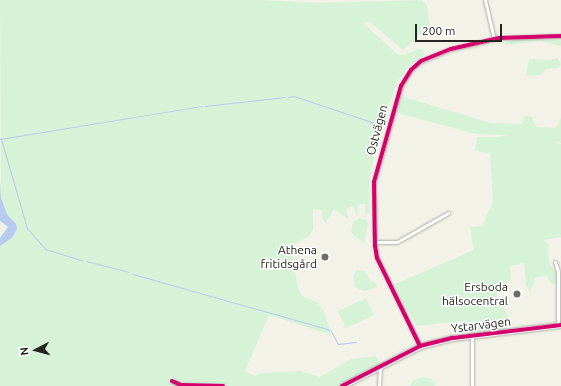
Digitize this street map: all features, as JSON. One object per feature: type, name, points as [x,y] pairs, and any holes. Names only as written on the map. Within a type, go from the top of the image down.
[{"type":"street","points":[[485,0],[494,39]]},
{"type":"street","name":"Ostvägen","points":[[420,346],[377,258],[375,242],[376,175],[393,110],[405,78],[421,61],[435,54],[494,39],[561,36]]},
{"type":"street","points":[[375,242],[397,242],[448,213]]},
{"type":"street","points":[[555,262],[558,272],[560,325]]},
{"type":"street","name":"Ystarvägen","points":[[342,386],[380,368],[420,346],[472,336],[560,325]]},
{"type":"street","points":[[472,336],[472,386]]},
{"type":"street","points":[[380,368],[380,386]]},
{"type":"street","points":[[172,381],[181,385],[223,386]]},
{"type":"green space","points":[[0,0],[261,0],[317,3],[422,0],[427,5],[430,29],[429,32],[424,31],[403,50],[369,21],[364,24],[397,54],[404,55],[421,48],[425,54],[407,68],[398,81],[381,125],[370,176],[369,213],[365,214],[365,204],[358,204],[357,216],[353,206],[346,209],[349,219],[334,209],[326,223],[323,221],[322,210],[313,209],[313,230],[308,237],[296,243],[291,250],[298,288],[302,296],[317,302],[324,311],[331,335],[269,315],[245,371],[255,376],[261,373],[300,371],[320,377],[351,359],[375,356],[378,359],[380,368],[342,386],[0,386],[0,246],[12,238],[17,229],[14,221],[7,214],[1,198]]},
{"type":"green space","points":[[520,39],[557,40],[561,41],[561,46],[540,41],[505,45],[505,42]]},
{"type":"green space","points":[[557,58],[561,64],[559,68],[546,69],[540,75],[526,76],[529,59],[550,60]]},
{"type":"green space","points":[[398,95],[491,123],[522,124],[525,116],[532,117],[536,127],[553,128],[557,127],[561,117],[561,143],[551,141],[561,144],[561,237],[544,240],[548,245],[549,263],[558,275],[558,285],[551,284],[547,276],[536,277],[530,292],[526,285],[524,263],[510,266],[511,279],[497,292],[497,296],[510,321],[506,329],[467,334],[466,323],[443,323],[417,326],[407,309],[405,310],[393,285],[474,250],[470,227],[482,226],[493,202],[490,153],[475,151],[477,137],[509,135],[476,134],[404,115],[393,110]]},
{"type":"green space","points":[[360,218],[367,220],[368,224],[365,243],[354,236],[351,230],[353,222]]},
{"type":"green space","points":[[357,270],[365,271],[370,281],[376,283],[377,287],[364,291],[355,287],[353,276]]},
{"type":"green space","points":[[366,298],[374,315],[346,328],[338,311]]},
{"type":"green space","points":[[422,377],[432,379],[435,386],[410,386],[413,381]]},
{"type":"water","points":[[0,181],[1,198],[7,214],[16,224],[17,229],[12,238],[0,246],[0,238],[8,227],[0,221]]},
{"type":"waterway","points":[[288,97],[294,96],[374,123]]},
{"type":"waterway","points":[[205,106],[284,97]]},
{"type":"waterway","points":[[0,139],[202,106]]},
{"type":"waterway","points":[[1,139],[27,228],[45,249],[82,260]]},
{"type":"waterway","points":[[86,261],[129,272]]},
{"type":"waterway","points":[[133,274],[327,329],[331,331],[338,344],[356,342]]},
{"type":"cycle path","points":[[420,346],[377,258],[375,246],[374,182],[401,86],[411,70],[421,61],[451,49],[499,38],[561,36]]},
{"type":"cycle path","points":[[342,386],[420,346],[453,338],[561,325]]},
{"type":"cycle path","points":[[172,381],[181,385],[223,386]]},
{"type":"place","name":"Athena fritidsgård","points":[[325,257]]},
{"type":"place","name":"Ersboda hälsocentral","points":[[517,294]]}]
